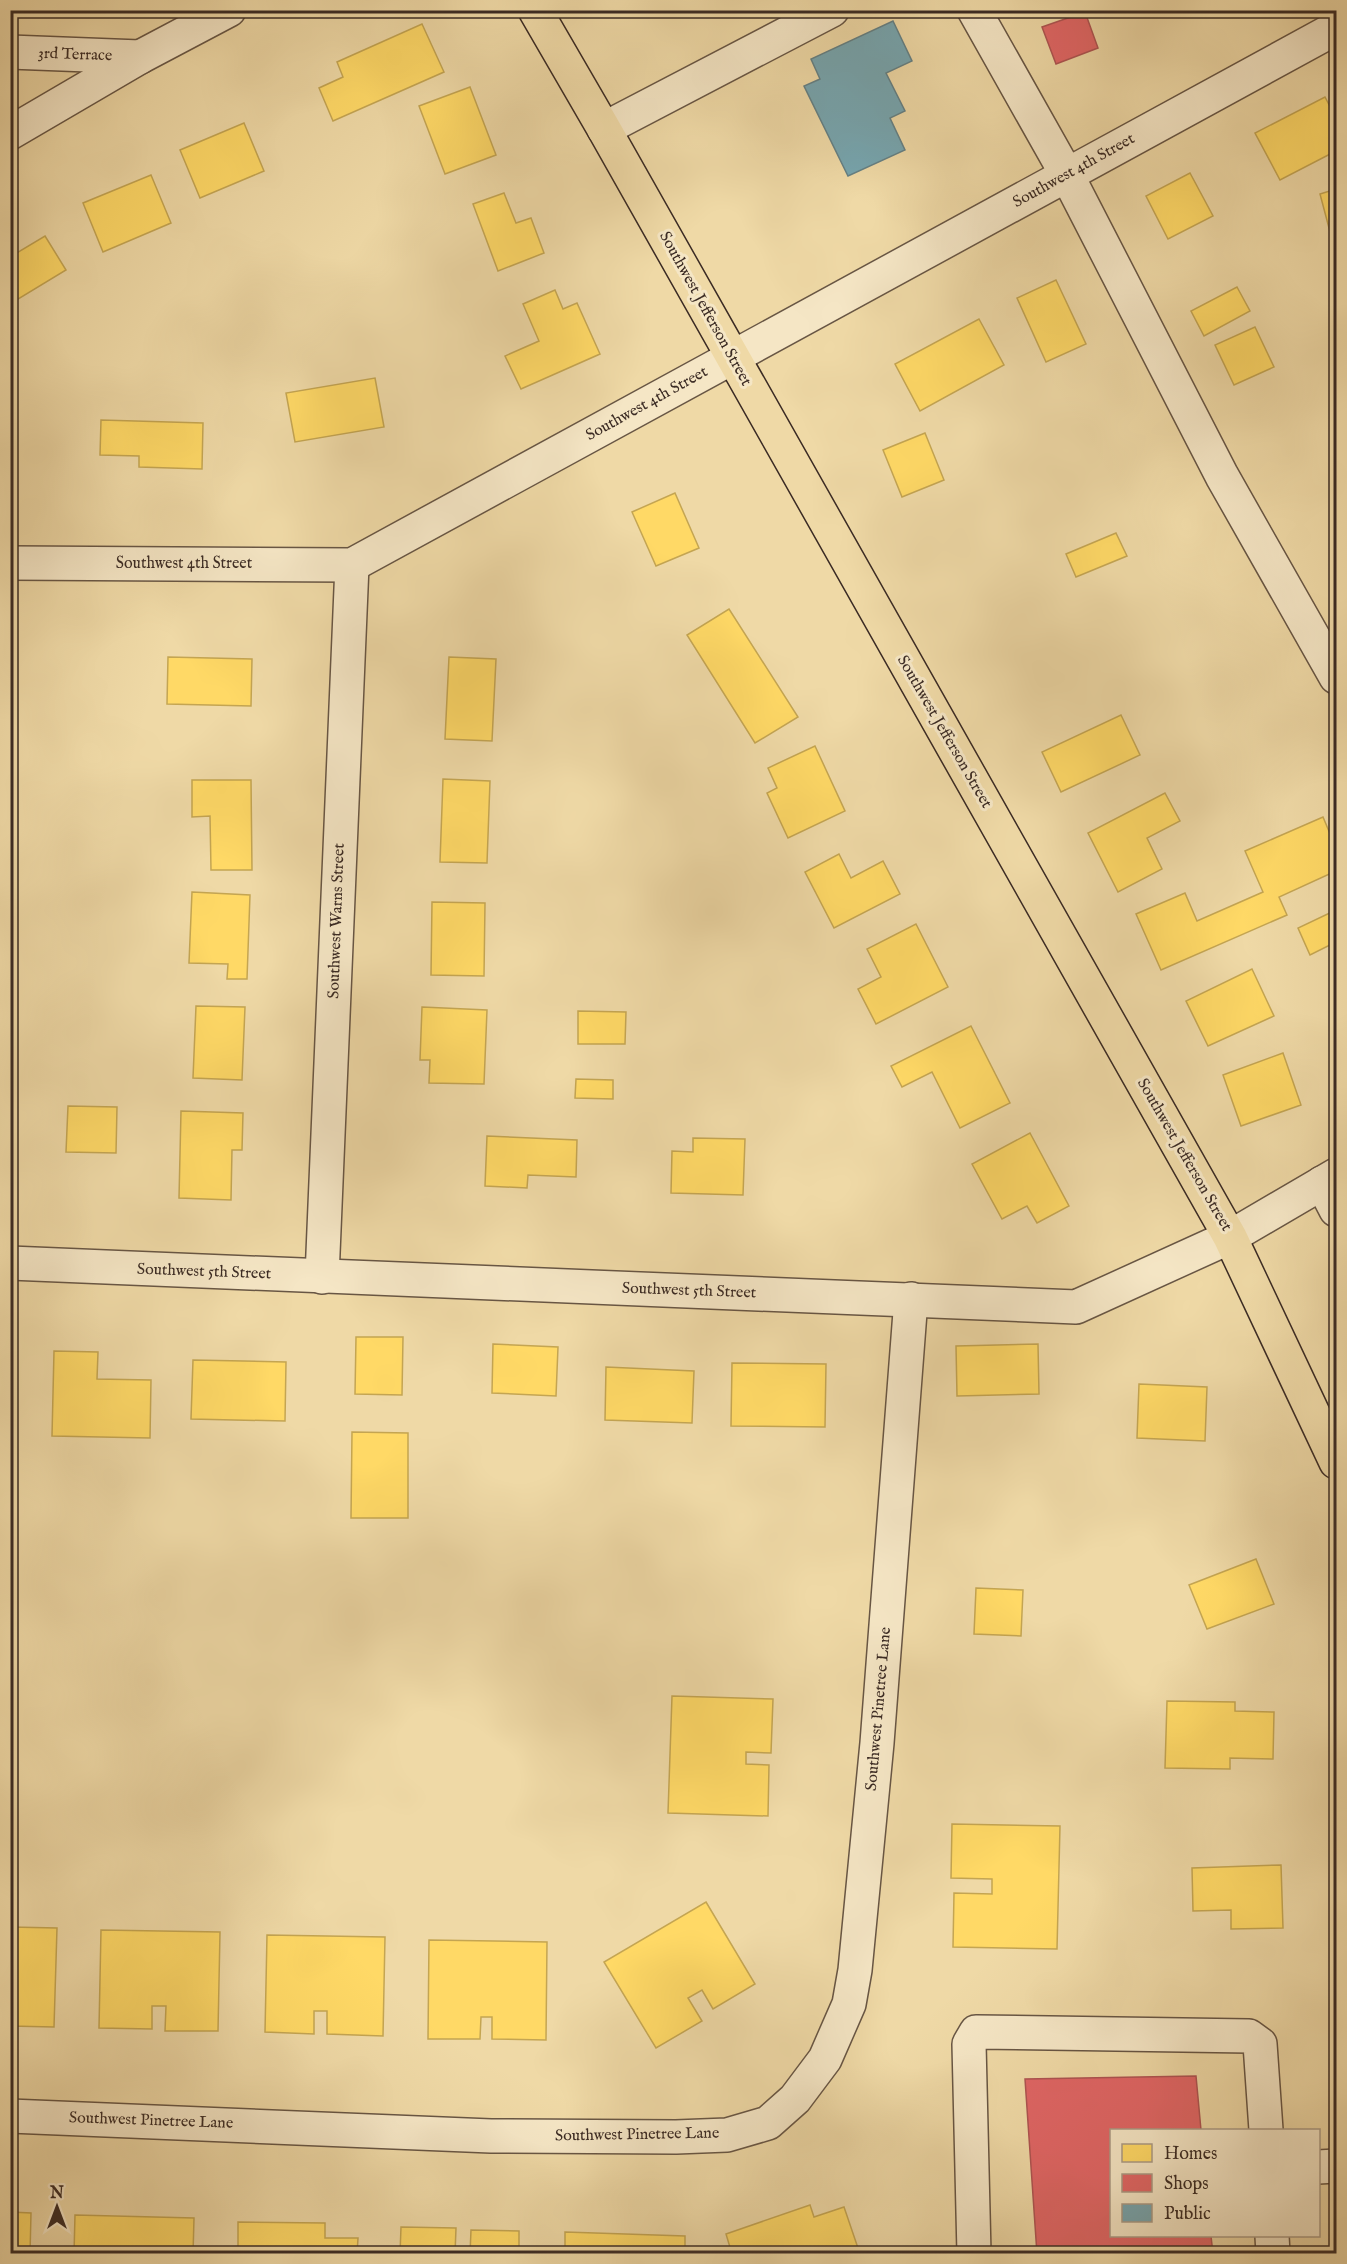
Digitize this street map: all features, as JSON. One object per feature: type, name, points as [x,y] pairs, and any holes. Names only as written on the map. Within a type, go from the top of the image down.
[{"type":"main road","name":"Southwest Jefferson Street","points":[[535,10],[1230,1237],[1336,1462]]},
{"type":"street","points":[[10,133],[140,57],[229,10]]},
{"type":"street","points":[[604,129],[831,10]]},
{"type":"street","points":[[974,10],[1067,175],[1222,476],[1336,677]]},
{"type":"street","name":"Southwest 4th Street","points":[[10,563],[352,565],[1336,28]]},
{"type":"street","name":"3rd Terrace","points":[[10,52],[140,57]]},
{"type":"street","name":"Southwest Warns Street","points":[[322,1277],[352,565]]},
{"type":"street","name":"Southwest 5th Street","points":[[10,1263],[1076,1307],[1332,1190]]},
{"type":"street","name":"Southwest Pinetree Lane","points":[[10,2116],[491,2136],[676,2137],[727,2134],[768,2123],[795,2099],[825,2059],[849,2004],[855,1970],[877,1743],[911,1299]]},
{"type":"street","points":[[974,2253],[969,2044],[976,2032],[1249,2036],[1260,2044],[1266,2129]]},
{"type":"street","points":[[1320,2167],[1336,2166]]},
{"type":"street","points":[[1272,2237],[1273,2253]]},
{"type":"building: Homes","points":[[422,24],[444,72],[333,121],[319,88],[343,77],[337,62]]},
{"type":"building: Homes","points":[[470,87],[496,155],[445,174],[419,106]]},
{"type":"building: Homes","points":[[1325,97],[1336,118],[1336,151],[1280,180],[1255,133]]},
{"type":"building: Homes","points":[[244,123],[264,171],[200,198],[180,150]]},
{"type":"building: Homes","points":[[1190,173],[1213,216],[1168,239],[1146,196]]},
{"type":"building: Homes","points":[[151,175],[171,223],[103,252],[83,203]]},
{"type":"building: Homes","points":[[1336,189],[1336,246],[1334,247],[1320,194]]},
{"type":"building: Homes","points":[[504,193],[516,223],[531,218],[544,253],[498,271],[473,204]]},
{"type":"building: Homes","points":[[45,236],[66,270],[10,304],[10,257]]},
{"type":"building: Homes","points":[[1056,280],[1086,344],[1046,362],[1017,298]]},
{"type":"building: Homes","points":[[1237,287],[1250,311],[1204,336],[1191,311]]},
{"type":"building: Homes","points":[[555,290],[563,309],[577,303],[600,354],[521,389],[505,356],[539,341],[523,304]]},
{"type":"building: Homes","points":[[979,319],[1004,365],[920,411],[895,364]]},
{"type":"building: Homes","points":[[1255,327],[1274,367],[1234,385],[1215,345]]},
{"type":"building: Homes","points":[[375,378],[384,427],[295,442],[286,393]]},
{"type":"building: Homes","points":[[101,420],[203,423],[202,469],[139,467],[139,456],[100,455]]},
{"type":"building: Homes","points":[[925,433],[944,480],[902,497],[883,450]]},
{"type":"building: Homes","points":[[675,493],[699,548],[656,566],[632,512]]},
{"type":"building: Homes","points":[[1116,533],[1127,556],[1076,577],[1066,554]]},
{"type":"building: Homes","points":[[729,609],[798,717],[755,743],[687,635]]},
{"type":"building: Homes","points":[[168,657],[252,659],[251,706],[167,704]]},
{"type":"building: Homes","points":[[449,657],[496,659],[492,741],[445,739]]},
{"type":"building: Homes","points":[[1121,715],[1140,755],[1061,792],[1042,752]]},
{"type":"building: Homes","points":[[815,746],[845,811],[788,838],[767,793],[777,788],[768,768]]},
{"type":"building: Homes","points":[[443,779],[490,781],[487,863],[440,862]]},
{"type":"building: Homes","points":[[192,780],[251,780],[252,870],[211,870],[210,816],[192,817]]},
{"type":"building: Homes","points":[[1165,793],[1180,821],[1147,838],[1162,869],[1118,892],[1088,833]]},
{"type":"building: Homes","points":[[1323,817],[1336,848],[1336,871],[1279,897],[1287,915],[1161,970],[1136,914],[1185,893],[1197,921],[1263,892],[1245,851]]},
{"type":"building: Homes","points":[[839,854],[851,878],[883,861],[900,894],[834,928],[805,872]]},
{"type":"building: Homes","points":[[192,892],[250,895],[247,979],[227,979],[228,964],[189,963]]},
{"type":"building: Homes","points":[[432,902],[485,903],[484,976],[431,975]]},
{"type":"building: Homes","points":[[1336,910],[1336,942],[1310,955],[1298,928]]},
{"type":"building: Homes","points":[[916,924],[948,987],[876,1024],[858,989],[881,977],[867,949]]},
{"type":"building: Homes","points":[[1252,969],[1274,1016],[1208,1046],[1186,1001]]},
{"type":"building: Homes","points":[[196,1006],[245,1007],[242,1080],[193,1078]]},
{"type":"building: Homes","points":[[422,1007],[487,1010],[484,1084],[429,1083],[430,1060],[420,1060]]},
{"type":"building: Homes","points":[[578,1011],[626,1012],[625,1044],[578,1044]]},
{"type":"building: Homes","points":[[971,1026],[1010,1103],[960,1128],[932,1072],[902,1087],[891,1066]]},
{"type":"building: Homes","points":[[1283,1053],[1301,1105],[1241,1126],[1223,1075]]},
{"type":"building: Homes","points":[[576,1079],[613,1080],[613,1099],[575,1098]]},
{"type":"building: Homes","points":[[68,1106],[117,1107],[116,1153],[66,1152]]},
{"type":"building: Homes","points":[[181,1111],[243,1113],[242,1150],[232,1150],[231,1200],[179,1198]]},
{"type":"building: Homes","points":[[1030,1133],[1069,1206],[1037,1223],[1027,1206],[1002,1219],[972,1164]]},
{"type":"building: Homes","points":[[487,1136],[577,1140],[576,1177],[528,1175],[527,1188],[485,1186]]},
{"type":"building: Homes","points":[[693,1138],[745,1139],[743,1195],[671,1193],[672,1151],[693,1152]]},
{"type":"building: Homes","points":[[356,1337],[403,1337],[402,1395],[355,1394]]},
{"type":"building: Homes","points":[[493,1344],[558,1347],[556,1396],[492,1393]]},
{"type":"building: Homes","points":[[1038,1344],[1039,1394],[957,1396],[956,1346]]},
{"type":"building: Homes","points":[[54,1351],[98,1352],[97,1379],[151,1380],[150,1438],[52,1436]]},
{"type":"building: Homes","points":[[10,1352],[17,1352],[13,1453],[10,1453]]},
{"type":"building: Homes","points":[[193,1360],[286,1362],[285,1421],[191,1419]]},
{"type":"building: Homes","points":[[732,1363],[826,1364],[825,1427],[731,1426]]},
{"type":"building: Homes","points":[[606,1367],[694,1371],[692,1423],[605,1420]]},
{"type":"building: Homes","points":[[1139,1384],[1207,1387],[1205,1441],[1137,1438]]},
{"type":"building: Homes","points":[[352,1432],[408,1433],[408,1518],[351,1518]]},
{"type":"building: Homes","points":[[1256,1559],[1274,1604],[1207,1629],[1189,1585]]},
{"type":"building: Homes","points":[[976,1588],[1023,1590],[1021,1636],[974,1634]]},
{"type":"building: Homes","points":[[672,1696],[773,1699],[771,1753],[746,1752],[746,1764],[769,1765],[768,1816],[668,1813]]},
{"type":"building: Homes","points":[[1167,1701],[1235,1702],[1235,1711],[1274,1712],[1273,1759],[1230,1758],[1230,1769],[1165,1768]]},
{"type":"building: Homes","points":[[952,1824],[1060,1826],[1057,1949],[953,1947],[954,1893],[992,1894],[992,1879],[951,1878]]},
{"type":"building: Homes","points":[[1281,1865],[1283,1928],[1231,1929],[1231,1910],[1193,1911],[1192,1868]]},
{"type":"building: Homes","points":[[706,1902],[755,1984],[713,2009],[702,1990],[688,1998],[702,2021],[656,2048],[604,1962]]},
{"type":"building: Homes","points":[[10,1927],[57,1928],[54,2027],[10,2026]]},
{"type":"building: Homes","points":[[101,1930],[220,1932],[218,2031],[165,2031],[166,2006],[152,2006],[152,2029],[99,2028]]},
{"type":"building: Homes","points":[[267,1935],[385,1937],[383,2036],[327,2034],[327,2011],[314,2011],[314,2034],[265,2032]]},
{"type":"building: Homes","points":[[429,1940],[547,1942],[546,2040],[492,2039],[492,2017],[481,2017],[480,2039],[428,2039]]},
{"type":"building: Homes","points":[[810,2205],[814,2217],[844,2207],[860,2254],[732,2254],[726,2234]]},
{"type":"building: Homes","points":[[10,2212],[31,2213],[30,2254],[10,2254]]},
{"type":"building: Homes","points":[[75,2215],[194,2218],[193,2254],[74,2254]]},
{"type":"building: Homes","points":[[238,2222],[325,2223],[325,2238],[358,2238],[357,2254],[238,2254]]},
{"type":"building: Homes","points":[[401,2227],[456,2228],[455,2254],[400,2254]]},
{"type":"building: Homes","points":[[471,2230],[519,2231],[519,2254],[470,2254]]},
{"type":"building: Homes","points":[[565,2232],[685,2236],[685,2254],[565,2254]]},
{"type":"building: Shops","points":[[1085,12],[1098,48],[1056,64],[1042,27]]},
{"type":"building: Shops","points":[[1196,2076],[1201,2129],[1110,2129],[1110,2237],[1211,2237],[1213,2254],[1037,2254],[1025,2079]]},
{"type":"building: Public","points":[[893,21],[912,61],[886,73],[905,111],[890,118],[905,150],[848,176],[804,86],[820,79],[811,59]]}]
